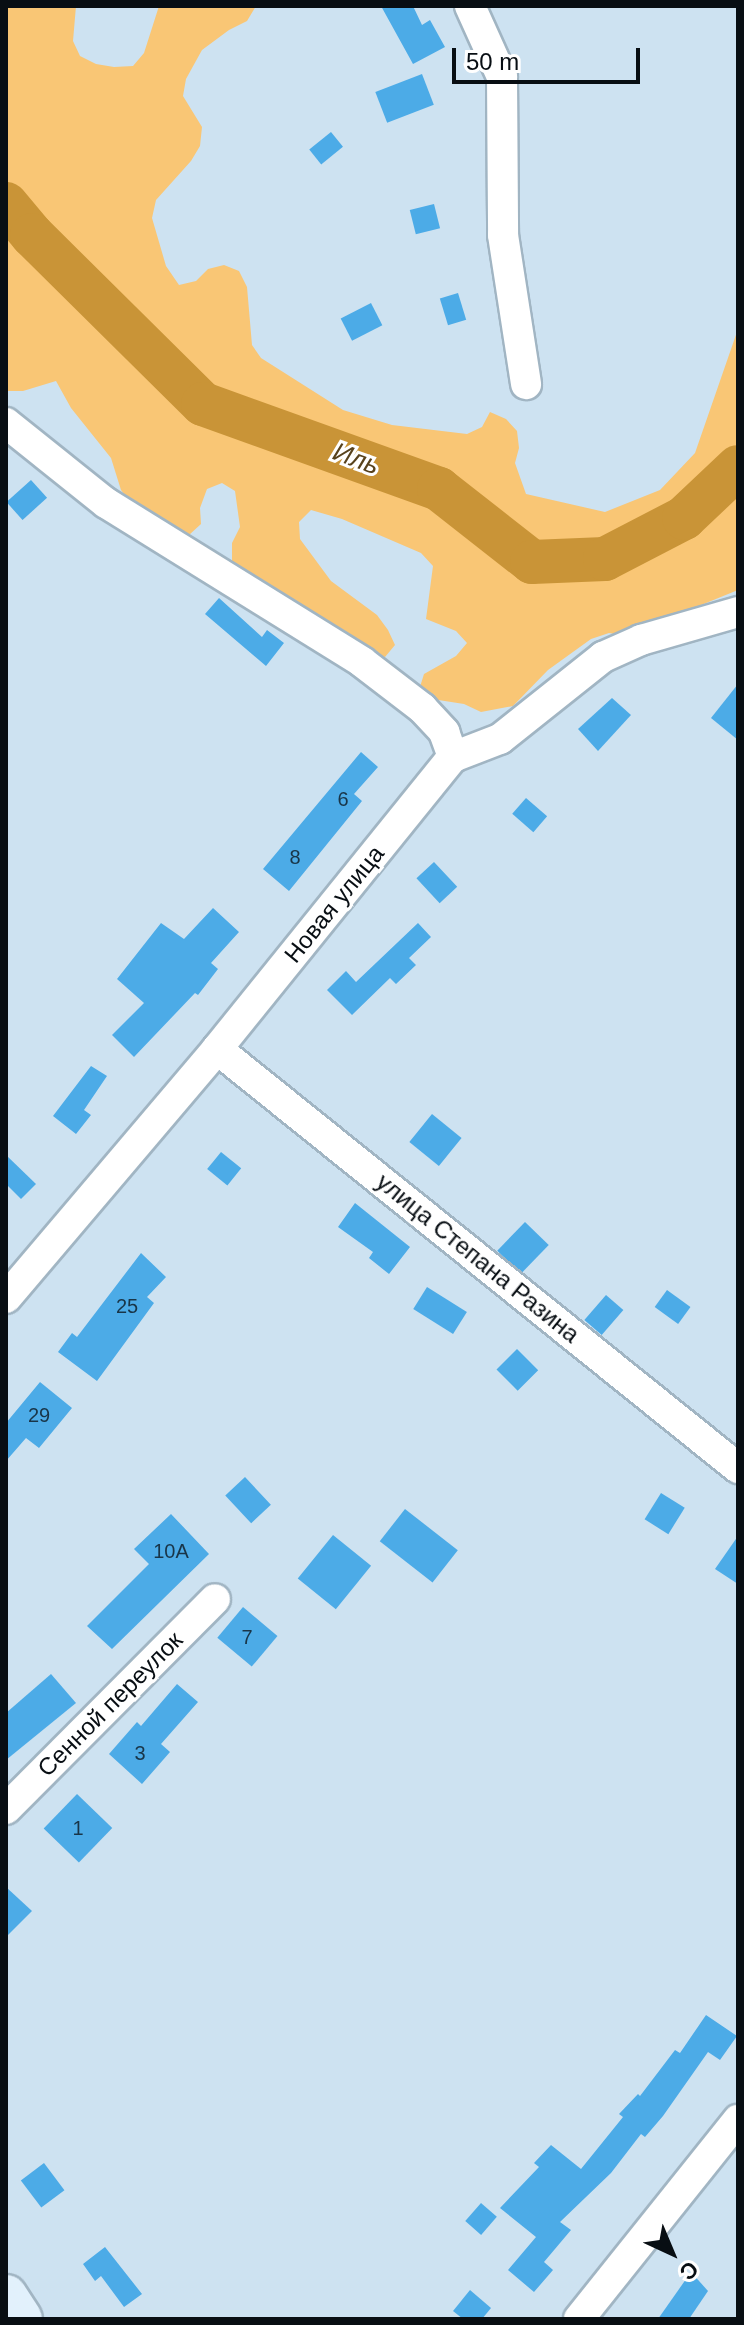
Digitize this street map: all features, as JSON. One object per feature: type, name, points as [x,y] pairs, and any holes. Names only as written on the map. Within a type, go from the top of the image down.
[{"type":"street","points":[[470,6],[502,77],[503,235],[526,384]]},
{"type":"street","points":[[9,433],[106,503],[362,662],[422,708],[444,732],[453,757],[500,739],[603,657],[641,640],[738,612]]},
{"type":"street","name":"Новая улица","points":[[6,1298],[217,1049],[453,757]]},
{"type":"street","name":"улица Степана Разина","points":[[217,1049],[738,1468]]},
{"type":"street","name":"Сенной переулок","points":[[6,1809],[215,1599]]},
{"type":"street","points":[[579,2319],[738,2120]]},
{"type":"street","points":[[6,2296],[21,2319]]},
{"type":"shaded area","points":[[6,6],[76,6],[73,41],[80,56],[96,64],[114,67],[133,66],[144,53],[159,6],[256,6],[247,21],[202,50],[186,79],[183,96],[202,127],[200,146],[191,161],[156,200],[152,218],[166,266],[179,285],[196,281],[208,269],[224,265],[239,271],[247,287],[252,345],[261,358],[343,410],[392,425],[467,434],[482,427],[490,412],[506,419],[517,431],[519,448],[515,463],[526,494],[605,512],[660,490],[695,453],[738,329],[738,590],[625,636],[609,633],[591,639],[548,670],[513,706],[481,712],[464,704],[432,699],[419,690],[424,674],[456,656],[467,643],[456,631],[426,619],[433,566],[421,553],[342,519],[311,510],[299,522],[300,539],[331,581],[377,615],[388,630],[395,645],[385,657],[367,652],[232,579],[232,543],[240,527],[235,491],[222,483],[207,489],[200,508],[201,524],[189,535],[173,531],[131,503],[121,490],[111,458],[71,408],[56,381],[23,391],[6,391]]},
{"type":"building","points":[[381,6],[413,6],[422,25],[430,20],[445,47],[413,64]]},
{"type":"building","points":[[422,74],[434,105],[387,123],[375,92]]},
{"type":"building","points":[[331,132],[343,147],[321,164],[309,150]]},
{"type":"building","points":[[434,204],[440,228],[416,234],[410,210]]},
{"type":"building","points":[[458,293],[466,320],[448,325],[440,299]]},
{"type":"building","points":[[371,303],[382,325],[352,341],[341,318]]},
{"type":"building","points":[[31,480],[47,498],[23,520],[6,502]]},
{"type":"building","points":[[219,598],[262,637],[267,630],[284,643],[266,666],[205,614]]},
{"type":"building","points":[[738,684],[738,740],[711,718]]},
{"type":"building","points":[[612,698],[631,715],[598,751],[578,729]]},
{"type":"building","points":[[361,752],[378,767],[354,794],[362,801],[289,891],[263,869]]},
{"type":"building","points":[[526,798],[547,816],[533,832],[512,814]]},
{"type":"building","points":[[434,862],[457,887],[440,903],[416,878]]},
{"type":"building","points":[[213,908],[239,932],[211,963],[218,969],[198,995],[195,993],[134,1057],[112,1035],[144,1003],[117,979],[161,923],[184,939]]},
{"type":"building","points":[[418,923],[431,937],[409,958],[416,965],[396,984],[390,978],[352,1015],[327,990],[346,971],[356,982]]},
{"type":"building","points":[[91,1066],[107,1076],[84,1110],[91,1115],[76,1134],[53,1116]]},
{"type":"building","points":[[432,1114],[462,1138],[439,1166],[409,1142]]},
{"type":"building","points":[[221,1152],[241,1168],[227,1185],[207,1169]]},
{"type":"building","points":[[6,1155],[36,1184],[21,1199],[6,1184]]},
{"type":"building","points":[[355,1203],[410,1247],[389,1274],[369,1258],[373,1252],[338,1227]]},
{"type":"building","points":[[525,1222],[549,1245],[521,1274],[497,1251]]},
{"type":"building","points":[[141,1253],[166,1277],[147,1297],[154,1303],[97,1381],[58,1352],[72,1333],[77,1337]]},
{"type":"building","points":[[427,1287],[467,1312],[453,1334],[413,1309]]},
{"type":"building","points":[[667,1290],[690,1307],[678,1324],[655,1307]]},
{"type":"building","points":[[606,1295],[623,1310],[602,1335],[584,1320]]},
{"type":"building","points":[[517,1349],[538,1370],[518,1391],[496,1370]]},
{"type":"building","points":[[40,1382],[72,1408],[39,1448],[26,1438],[6,1461],[6,1423]]},
{"type":"building","points":[[245,1477],[271,1505],[251,1523],[225,1495]]},
{"type":"building","points":[[661,1493],[685,1508],[668,1534],[645,1519]]},
{"type":"building","points":[[405,1509],[458,1550],[433,1583],[380,1541]]},
{"type":"building","points":[[171,1514],[209,1554],[112,1649],[87,1626],[149,1564],[134,1549]]},
{"type":"building","points":[[333,1535],[371,1566],[336,1609],[298,1579]]},
{"type":"building","points":[[738,1536],[738,1584],[715,1569]]},
{"type":"building","points":[[243,1607],[277,1636],[252,1667],[217,1638]]},
{"type":"building","points":[[51,1674],[76,1703],[6,1760],[6,1713]]},
{"type":"building","points":[[177,1684],[198,1702],[161,1744],[170,1752],[142,1784],[109,1754],[137,1722],[141,1726]]},
{"type":"building","points":[[77,1794],[112,1828],[79,1863],[44,1829]]},
{"type":"building","points":[[6,1887],[32,1911],[6,1937]]},
{"type":"building","points":[[706,2015],[737,2036],[720,2060],[708,2052],[645,2137],[641,2134],[611,2173],[560,2222],[571,2230],[544,2262],[553,2270],[534,2292],[508,2270],[536,2237],[500,2208],[539,2167],[534,2163],[551,2145],[581,2169],[623,2117],[619,2114],[638,2094],[640,2096],[675,2050],[680,2053]]},
{"type":"building","points":[[44,2163],[64,2190],[41,2208],[21,2180]]},
{"type":"building","points":[[481,2203],[497,2217],[481,2235],[465,2221]]},
{"type":"building","points":[[105,2247],[142,2294],[124,2307],[101,2276],[95,2281],[83,2264]]},
{"type":"building","points":[[691,2272],[708,2291],[689,2319],[658,2319]]},
{"type":"building","points":[[470,2290],[491,2308],[482,2319],[463,2319],[453,2311]]},
{"type":"waterway","name":"Иль","points":[[6,204],[32,235],[203,404],[439,489],[532,562],[605,559],[684,518],[738,467]]}]
